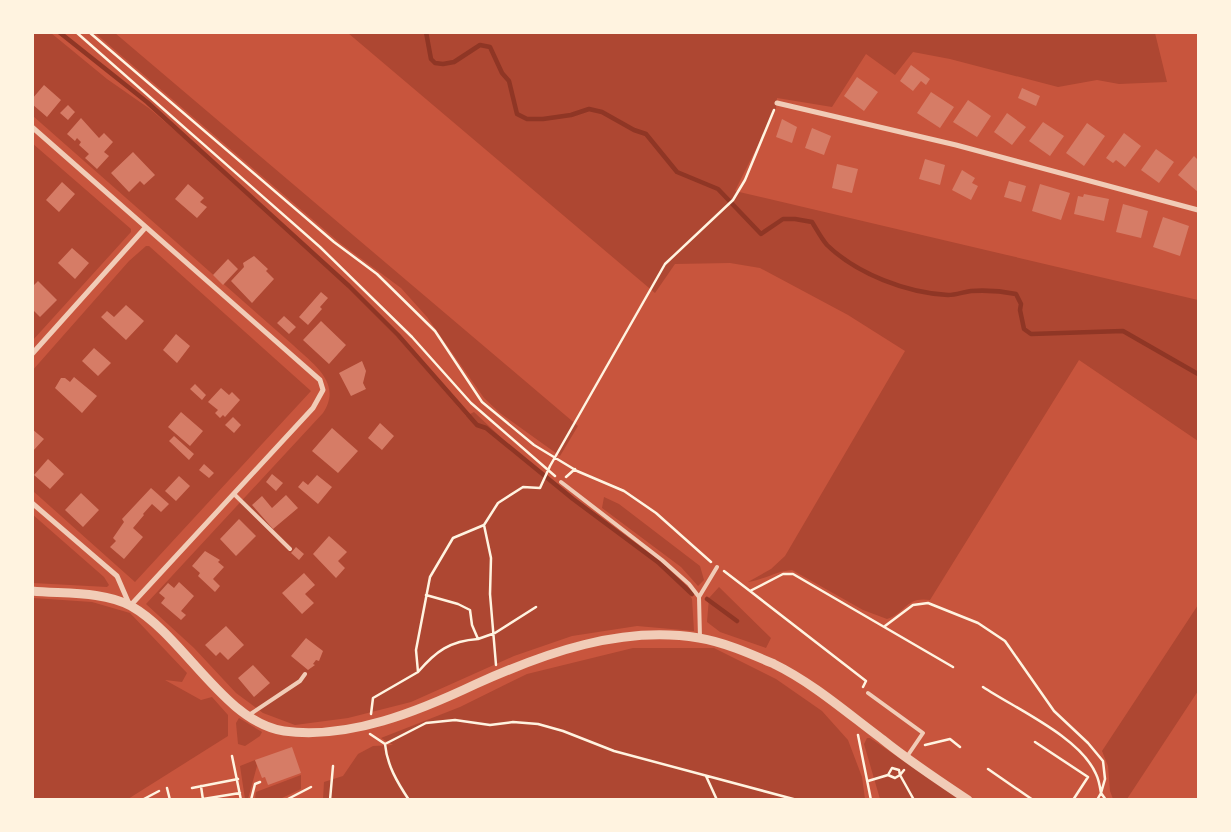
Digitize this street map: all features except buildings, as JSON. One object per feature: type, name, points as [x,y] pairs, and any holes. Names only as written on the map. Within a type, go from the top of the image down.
[{"type":"street","points":[[777,103],[956,145],[1198,210]]},
{"type":"street","points":[[32,127],[320,380],[323,390],[313,408],[235,495],[130,606]]},
{"type":"street","points":[[32,354],[145,228]]},
{"type":"street","points":[[32,503],[117,576],[130,606]]},
{"type":"street","points":[[32,591],[97,596],[130,606],[168,635],[233,704],[272,727],[292,732],[322,731],[369,724],[426,707],[550,653],[588,643],[649,636],[700,638],[774,664],[805,683],[906,758],[968,800]]},
{"type":"lane","points":[[561,482],[662,560],[689,584],[699,597]]},
{"type":"lane","points":[[235,495],[290,549]]},
{"type":"lane","points":[[700,638],[699,597],[717,566]]},
{"type":"lane","points":[[249,715],[300,681],[305,674]]},
{"type":"lane","points":[[868,693],[923,733],[906,758]]},
{"type":"path","points":[[76,32],[320,246],[412,337],[471,404],[561,482]]},
{"type":"path","points":[[89,32],[334,242],[383,280],[435,331],[482,402],[534,445],[577,471],[624,491],[656,512],[717,566],[866,681],[862,688],[868,693]]},
{"type":"path","points":[[418,672],[416,650],[426,595],[433,570],[453,538],[484,524],[498,503],[524,487],[540,488],[555,457],[665,264],[732,200],[745,180],[777,103]]},
{"type":"path","points":[[484,524],[491,558],[490,594],[495,633],[497,675]]},
{"type":"path","points":[[750,591],[783,574],[793,574],[953,667]]},
{"type":"path","points":[[426,595],[458,604],[470,610],[472,625],[478,639]]},
{"type":"path","points":[[885,626],[913,605],[928,603],[978,622],[1006,641],[1054,711],[1088,743],[1103,761],[1105,779],[1097,800]]},
{"type":"path","points":[[385,744],[370,736],[369,724],[373,698],[418,672],[441,648],[463,640],[478,639],[495,633],[536,607]]},
{"type":"path","points":[[983,687],[1014,707],[1052,727],[1077,749],[1096,773],[1101,793],[1106,800]]},
{"type":"path","points":[[848,714],[858,736],[871,800]]},
{"type":"path","points":[[385,744],[426,723],[455,720],[490,725],[513,722],[538,724],[563,731],[614,751],[798,800]]},
{"type":"path","points":[[923,746],[950,739],[960,747]]},
{"type":"path","points":[[1035,742],[1088,777],[1073,800]]},
{"type":"path","points":[[385,744],[387,759],[398,785],[409,800]]},
{"type":"path","points":[[232,756],[241,800]]},
{"type":"path","points":[[330,800],[333,766]]},
{"type":"path","points":[[888,775],[892,768],[900,770],[900,775],[914,800]]},
{"type":"path","points":[[988,770],[1033,800]]},
{"type":"path","points":[[868,781],[888,775],[895,778],[900,775]]},
{"type":"path","points":[[706,776],[717,800]]},
{"type":"path","points":[[192,788],[238,779]]},
{"type":"path","points":[[251,800],[255,784],[260,782]]},
{"type":"path","points":[[202,786],[203,799],[240,793]]},
{"type":"path","points":[[288,799],[311,787]]},
{"type":"path","points":[[167,788],[170,800]]},
{"type":"path","points":[[142,800],[159,791]]},
{"type":"shaded area","points":[[33,33],[51,33],[107,79],[150,109],[236,183],[348,287],[397,337],[466,416],[474,412],[508,444],[573,497],[658,561],[685,585],[692,599],[694,631],[637,626],[572,636],[514,656],[411,702],[348,718],[295,725],[263,713],[236,693],[194,648],[146,604],[323,413],[330,392],[328,383],[309,359],[33,116]]},
{"type":"shaded area","points":[[95,33],[115,33],[578,426],[560,456],[500,413],[484,398],[427,317],[401,288],[340,243]]},
{"type":"shaded area","points":[[348,33],[1155,33],[1167,82],[1119,84],[1097,80],[1058,87],[950,59],[913,52],[895,75],[866,54],[832,107],[777,98],[776,109],[735,191],[1198,300],[1198,441],[1079,360],[930,600],[916,600],[887,619],[863,610],[792,570],[748,582],[771,569],[785,556],[905,351],[848,315],[760,268],[730,263],[675,264],[655,293]]},
{"type":"shaded area","points":[[32,143],[131,229],[131,232],[33,340]]},
{"type":"shaded area","points":[[146,246],[149,246],[311,391],[135,582],[33,491],[32,371],[129,261]]},
{"type":"shaded area","points":[[604,497],[619,504],[700,566],[704,580],[698,586],[681,567],[602,508]]},
{"type":"shaded area","points":[[32,514],[104,577],[109,585],[107,587],[33,583]]},
{"type":"shaded area","points":[[719,587],[771,638],[766,648],[720,632],[707,622],[709,598]]},
{"type":"shaded area","points":[[33,598],[92,602],[130,613],[187,673],[182,682],[165,680],[201,700],[212,697],[228,715],[228,736],[128,799],[33,799]]},
{"type":"shaded area","points":[[1198,605],[1198,691],[1127,799],[1113,799],[1110,791],[1108,766],[1102,751]]},
{"type":"shaded area","points":[[633,648],[714,648],[776,679],[822,711],[848,740],[862,777],[865,799],[323,800],[324,782],[343,776],[358,754],[373,746],[393,745],[381,738],[460,707],[527,674]]},
{"type":"shaded area","points":[[239,718],[262,732],[260,736],[245,746],[238,744],[236,723]]},
{"type":"shaded area","points":[[867,738],[870,738],[959,799],[880,799],[864,744]]},
{"type":"shaded area","points":[[255,760],[257,766],[248,799],[245,799],[240,766]]},
{"type":"shaded area","points":[[301,775],[301,789],[280,799],[255,799],[256,792]]},
{"type":"waterway","points":[[59,32],[147,102],[349,286],[398,335],[477,425],[486,428],[573,499],[659,563],[692,594]]},
{"type":"waterway","points":[[426,32],[431,59],[435,63],[454,62],[480,45],[490,47],[502,73],[509,81],[517,114],[527,119],[571,115],[589,109],[602,112],[634,130],[646,134],[677,172],[718,189],[761,234],[783,219],[812,222],[827,245],[839,255],[853,265],[883,280],[932,293],[951,295],[971,291],[999,291],[1016,294],[1021,304],[1020,310],[1024,329],[1031,334],[1123,331],[1198,374]]},
{"type":"waterway","points":[[707,599],[737,621]]}]
